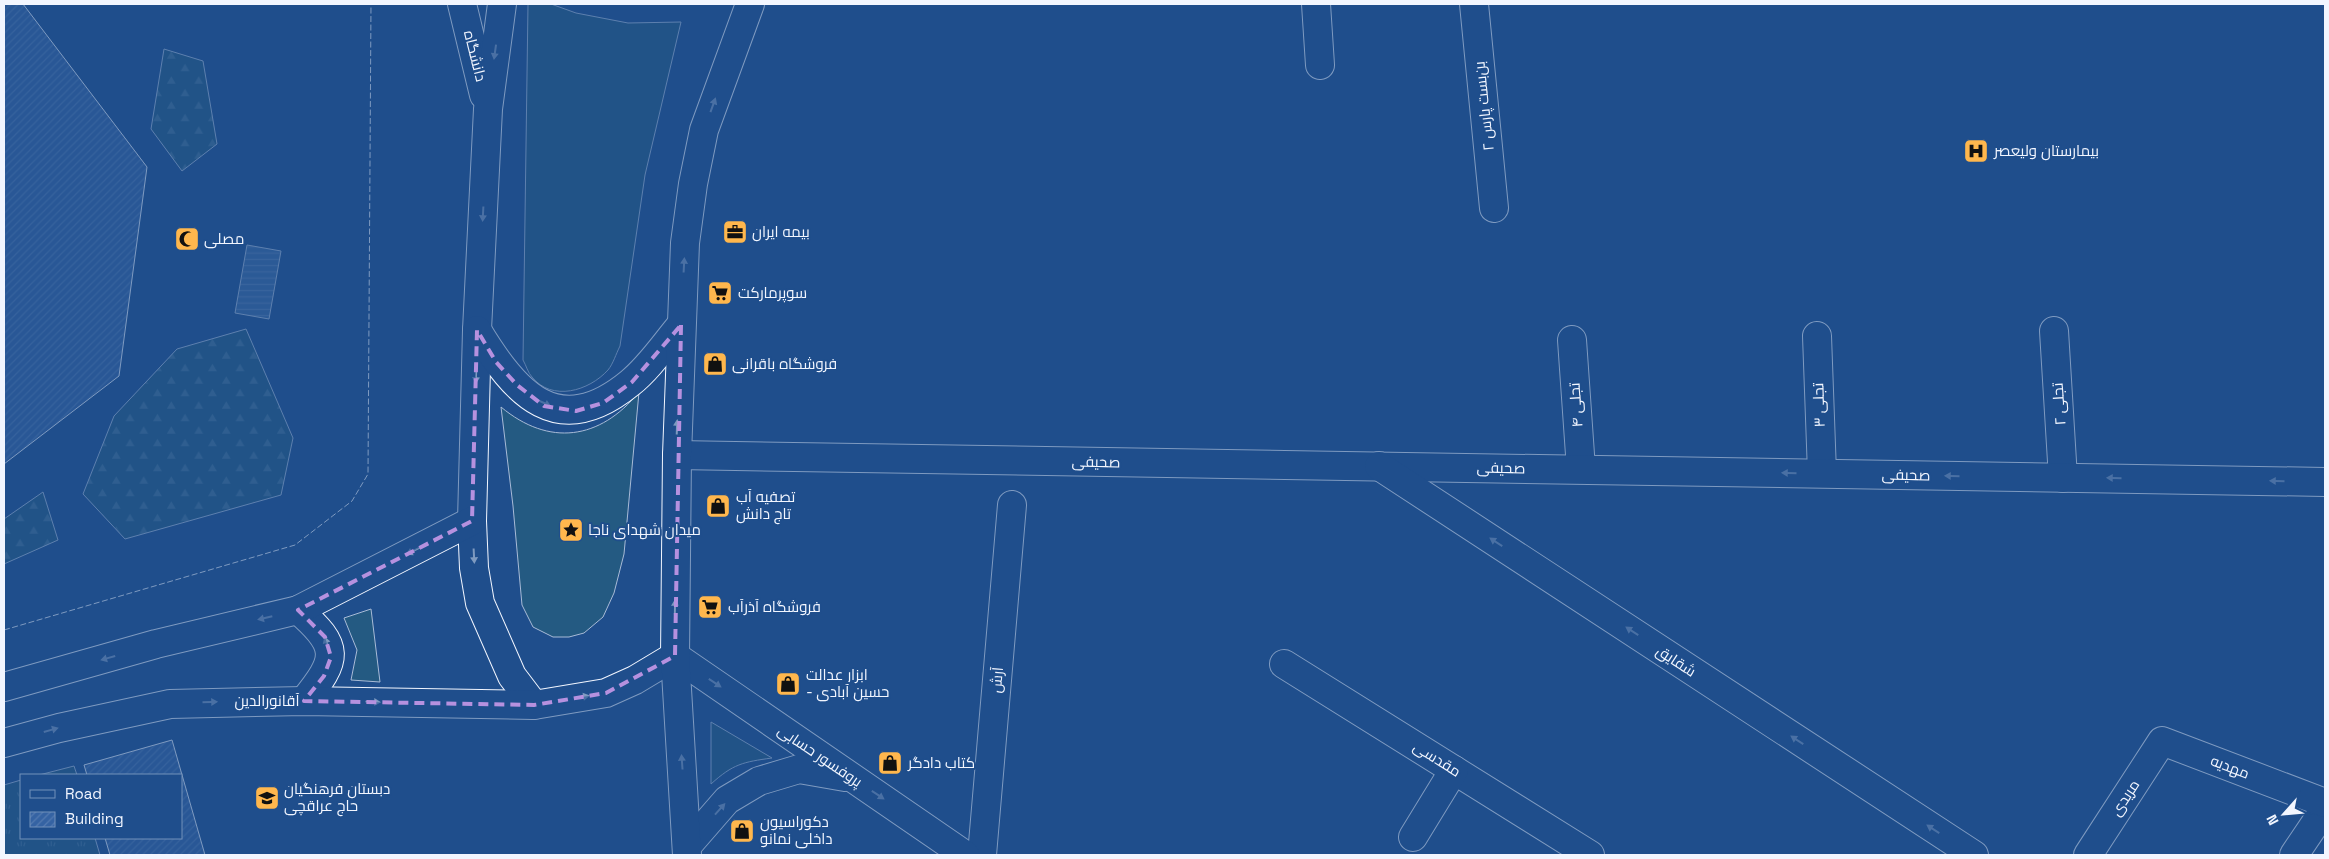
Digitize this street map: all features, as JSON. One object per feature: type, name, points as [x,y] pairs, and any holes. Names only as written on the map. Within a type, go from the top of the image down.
[{"type":"street","name":"دانشگاه","points":[[462,4],[488,109]]},
{"type":"street","points":[[502,4],[488,109],[477,330],[472,521],[474,568],[480,604],[512,676],[534,705]]},
{"type":"street","points":[[687,850],[674,656],[676,455],[685,243],[693,184],[702,139],[750,4]]},
{"type":"street","points":[[1316,4],[1320,65]]},
{"type":"street","name":"بن‌بست پارس ۲","points":[[1474,4],[1494,208]]},
{"type":"street","points":[[477,330],[496,362],[517,385],[544,406],[576,411],[603,403],[632,382],[681,325]]},
{"type":"street","name":"تجلی ۲","points":[[2054,331],[2063,478]]},
{"type":"street","name":"تجلی ۳","points":[[1817,336],[1822,473]]},
{"type":"street","name":"تجلی ۴","points":[[1572,340],[1580,470]]},
{"type":"street","name":"صحیفی","points":[[676,455],[2325,482]]},
{"type":"street","name":"شقایق","points":[[1379,466],[1974,855]]},
{"type":"street","name":"آرش","points":[[982,855],[1012,505]]},
{"type":"street","points":[[4,687],[165,642],[298,610],[472,521]]},
{"type":"street","points":[[298,610],[326,637],[331,657],[324,676],[304,701]]},
{"type":"street","name":"آقانورالدین","points":[[4,743],[59,728],[170,704],[304,701],[534,705],[606,692],[636,680],[674,656]]},
{"type":"street","name":"پروفسور حسابی","points":[[674,656],[965,855]]},
{"type":"street","name":"مقدسی","points":[[1284,664],[1590,855]]},
{"type":"street","name":"مهدیه","points":[[2162,741],[2325,804]]},
{"type":"street","name":"مریدی","points":[[2088,855],[2162,741]]},
{"type":"street","points":[[687,850],[727,800],[759,781],[799,769],[853,778]]},
{"type":"street","points":[[1413,837],[1454,770]]},
{"type":"street","points":[[2294,855],[2325,809]]},
{"type":"highlighted area","points":[[681,325],[675,656],[606,693],[534,705],[304,701],[324,676],[331,657],[325,637],[298,610],[472,521],[477,330],[496,362],[517,385],[544,406],[576,411],[603,403],[632,382]]},
{"type":"green space","points":[[528,4],[551,4],[576,13],[628,23],[681,22],[645,175],[620,346],[608,370],[591,383],[570,391],[550,389],[540,385],[531,375],[523,360]]},
{"type":"green space","points":[[164,49],[203,61],[217,144],[182,171],[151,129]]},
{"type":"green space","points":[[246,329],[293,438],[281,495],[125,539],[83,494],[114,416],[177,349]]},
{"type":"green space","name":"میدان شهدای ناجا","points":[[639,392],[624,554],[614,593],[603,617],[584,633],[569,637],[553,637],[533,627],[522,605],[501,407],[519,420],[537,428],[555,432],[573,432],[591,428],[608,420],[624,408]]},
{"type":"green space","points":[[43,492],[58,540],[4,564],[4,519]]},
{"type":"green space","points":[[371,609],[380,682],[351,680],[357,650],[344,618]]},
{"type":"green space","points":[[711,722],[772,758],[739,765],[726,772],[711,784]]},
{"type":"green space","points":[[74,766],[77,774],[43,774]]},
{"type":"green space","points":[[20,780],[20,839],[95,839],[100,855],[4,855],[4,785]]},
{"type":"shaded area","points":[[247,245],[281,251],[269,319],[235,313]]},
{"type":"building","points":[[4,4],[23,4],[147,167],[119,376],[4,464]]},
{"type":"building","points":[[172,740],[182,774],[87,774],[84,765]]},
{"type":"building","points":[[182,775],[205,855],[110,855],[105,839],[182,839]]},
{"type":"fence","points":[[4,630],[295,545],[352,501],[368,474],[371,4]]},
{"type":"place","name":"بیمارستان ولیعصر","points":[[1976,151]]},
{"type":"place","name":"بیمه ایران","points":[[735,232]]},
{"type":"place","name":"مصلی","points":[[187,239]]},
{"type":"place","name":"سوپرمارکت","points":[[720,293]]},
{"type":"place","name":"فروشگاه باقرانی","points":[[715,364]]},
{"type":"place","name":"تصفیه آب تاج دانش","points":[[718,506]]},
{"type":"place","name":"میدان شهدای ناجا","points":[[571,530]]},
{"type":"place","name":"فروشگاه آذرآب","points":[[710,607]]},
{"type":"place","name":"ابزار عدالت - حسین آبادی","points":[[788,684]]},
{"type":"place","name":"کتاب دادگر","points":[[890,763]]},
{"type":"place","name":"دبستان فرهنگیان حاج عراقچی","points":[[267,798]]},
{"type":"place","name":"دکوراسیون داخلی نمانو","points":[[742,831]]}]
